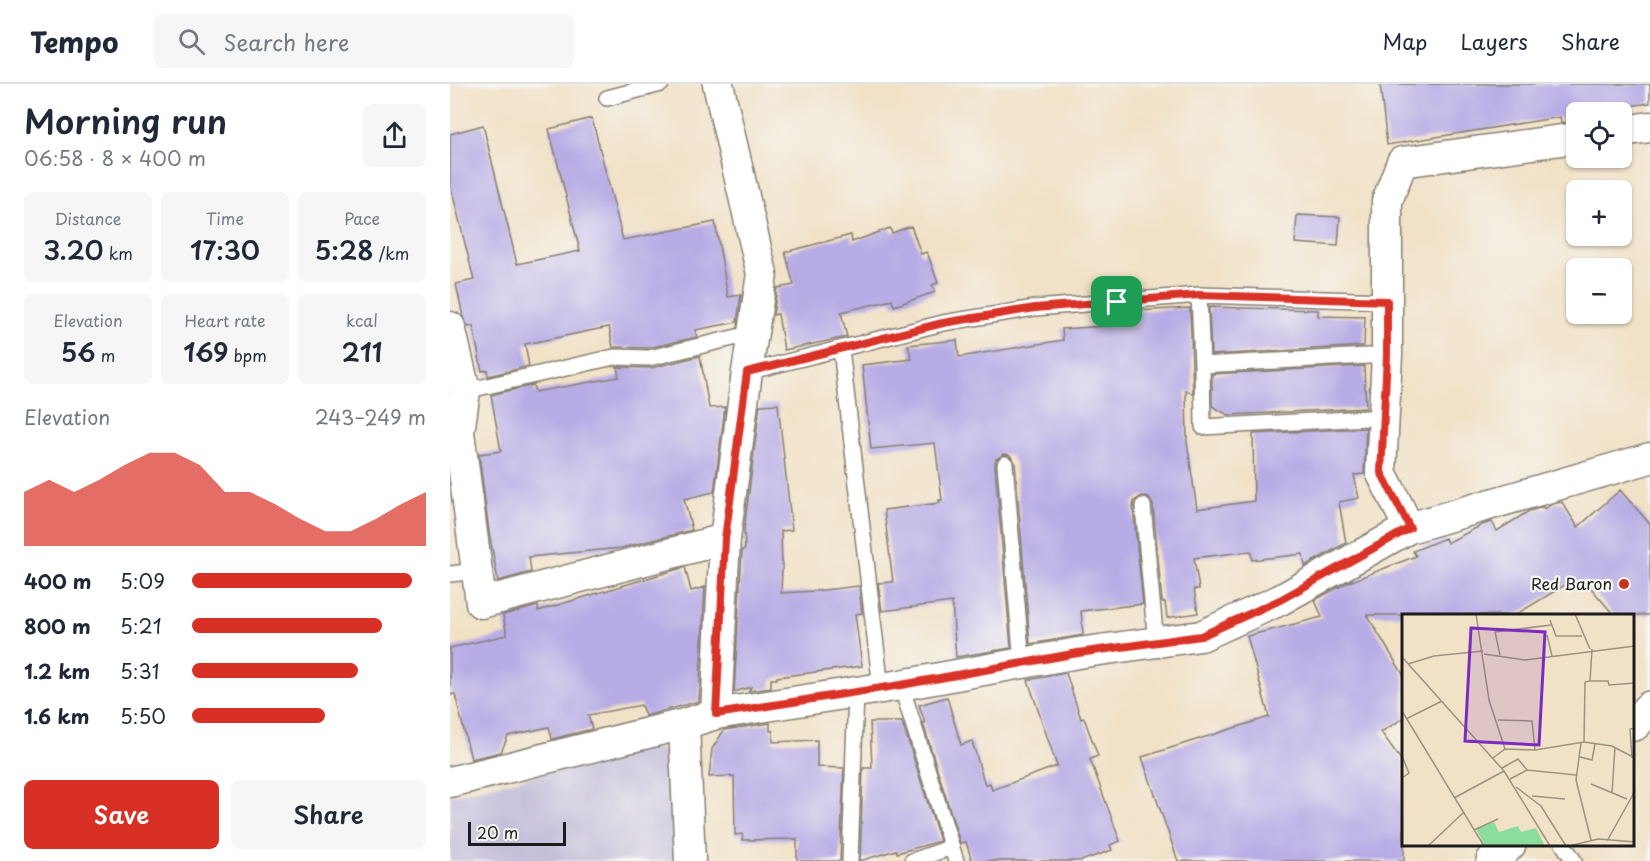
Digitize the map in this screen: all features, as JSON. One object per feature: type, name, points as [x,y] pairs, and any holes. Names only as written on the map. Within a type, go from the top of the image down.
[{"type":"street","points":[[716,714],[725,539],[762,274],[718,84]]},
{"type":"street","points":[[1632,130],[1650,127]]},
{"type":"street","points":[[1410,528],[1381,472],[1387,356],[1387,201],[1402,162],[1566,139]]},
{"type":"street","points":[[450,327],[465,391],[455,446],[464,573],[482,610],[725,539]]},
{"type":"street","points":[[450,782],[716,714],[1078,653],[1201,636],[1280,600],[1410,528],[1650,458]]},
{"type":"street","points":[[1635,723],[1650,708]]},
{"type":"street","points":[[684,724],[690,861]]},
{"type":"street","points":[[1493,861],[1507,846]]},
{"type":"lane","points":[[607,98],[661,84]]},
{"type":"lane","points":[[747,372],[943,323],[1035,308],[1199,295],[1387,301]]},
{"type":"lane","points":[[1199,295],[1203,427],[1385,417]]},
{"type":"lane","points":[[465,391],[614,357],[649,358],[754,333]]},
{"type":"lane","points":[[841,349],[879,688],[850,861]]},
{"type":"lane","points":[[1202,365],[1387,356]]},
{"type":"lane","points":[[1005,464],[1022,663]]},
{"type":"lane","points":[[1143,506],[1156,643]]},
{"type":"lane","points":[[879,688],[954,854],[912,861]]},
{"type":"lane","points":[[1564,846],[1574,861]]},
{"type":"shaded area","points":[[651,747],[668,752],[676,766],[681,861],[450,861],[450,796]]},
{"type":"building","points":[[1380,84],[1650,84],[1650,103],[1632,106],[1632,102],[1566,102],[1566,122],[1561,123],[1560,117],[1387,145]]},
{"type":"building","points":[[592,118],[623,240],[715,222],[728,297],[741,295],[737,322],[695,330],[697,337],[648,348],[613,347],[609,327],[525,344],[529,366],[488,376],[487,370],[482,371],[473,326],[468,327],[463,316],[456,284],[474,280],[450,183],[450,134],[483,125],[517,264],[580,251],[549,129]]},
{"type":"building","points":[[1297,215],[1340,217],[1338,246],[1295,243]]},
{"type":"building","points":[[911,226],[921,254],[927,252],[938,283],[932,285],[935,292],[894,306],[892,300],[841,312],[847,337],[784,350],[778,314],[773,315],[777,288],[794,285],[785,252],[851,235],[852,242],[890,228],[892,233]]},
{"type":"building","points":[[1209,307],[1318,310],[1318,316],[1365,317],[1364,346],[1211,355]]},
{"type":"building","points":[[1190,308],[1193,394],[1186,390],[1187,442],[1197,509],[1254,501],[1253,434],[1366,428],[1364,474],[1354,475],[1359,498],[1339,502],[1346,543],[1305,566],[1303,554],[1252,560],[1251,551],[1194,558],[1199,589],[1194,589],[1198,613],[1167,618],[1165,602],[1162,602],[1153,505],[1148,497],[1142,496],[1134,501],[1133,507],[1143,604],[1081,611],[1083,635],[1030,644],[1015,463],[1010,455],[1004,454],[996,459],[995,465],[1011,648],[956,657],[952,602],[882,611],[878,583],[893,582],[884,510],[940,503],[939,500],[942,500],[935,443],[871,449],[862,365],[912,359],[908,345],[957,340],[959,357],[1063,340],[1062,329],[1136,324],[1135,311]]},
{"type":"building","points":[[700,356],[709,408],[725,407],[714,492],[684,499],[692,530],[621,548],[529,557],[531,572],[498,581],[479,454],[501,451],[491,395],[533,385],[535,392],[619,377],[617,367],[651,368]]},
{"type":"building","points":[[1364,366],[1366,408],[1228,415],[1212,406],[1212,374]]},
{"type":"building","points":[[778,404],[792,530],[781,531],[781,593],[859,586],[862,613],[855,614],[862,666],[777,677],[777,679],[771,679],[771,688],[749,691],[751,687],[734,692],[742,550],[745,549],[744,530],[760,405]]},
{"type":"building","points":[[1620,490],[1650,524],[1650,615],[1613,614],[1584,580],[1575,588],[1570,582],[1517,614],[1367,615],[1402,673],[1402,719],[1381,732],[1402,761],[1404,861],[1178,861],[1142,757],[1269,717],[1247,636],[1322,617],[1315,600],[1352,580],[1416,556],[1413,551],[1445,538],[1447,543],[1482,525],[1492,522],[1497,531],[1529,511],[1543,507],[1544,509],[1562,502],[1578,527]]},
{"type":"building","points":[[685,567],[691,591],[705,587],[699,701],[645,716],[641,705],[588,715],[592,729],[552,739],[549,727],[508,736],[501,752],[471,759],[455,694],[450,695],[450,648],[507,635],[503,615],[538,606],[538,611]]},
{"type":"building","points":[[1066,673],[1081,719],[1084,718],[1098,756],[1090,759],[1120,841],[1110,845],[1112,850],[1081,861],[972,861],[966,842],[960,843],[919,705],[947,697],[961,745],[972,741],[985,785],[990,783],[992,790],[1057,766],[1028,680]]},
{"type":"building","points":[[870,722],[902,722],[940,841],[897,853],[896,850],[860,861],[863,768],[872,768]]},
{"type":"building","points":[[770,723],[773,742],[817,740],[817,767],[844,768],[840,861],[797,861],[797,839],[743,840],[742,834],[735,835],[734,776],[709,777],[712,749],[724,730]]},
{"type":"place","name":"Red Baron","points":[[1624,584]]},
{"type":"route","points":[[1199,295],[1387,301],[1385,417],[1381,472],[1410,528],[1280,600],[1201,636],[1078,653],[901,685],[716,714],[725,539],[747,372],[943,323],[1035,308],[1117,302],[1199,295]]}]
